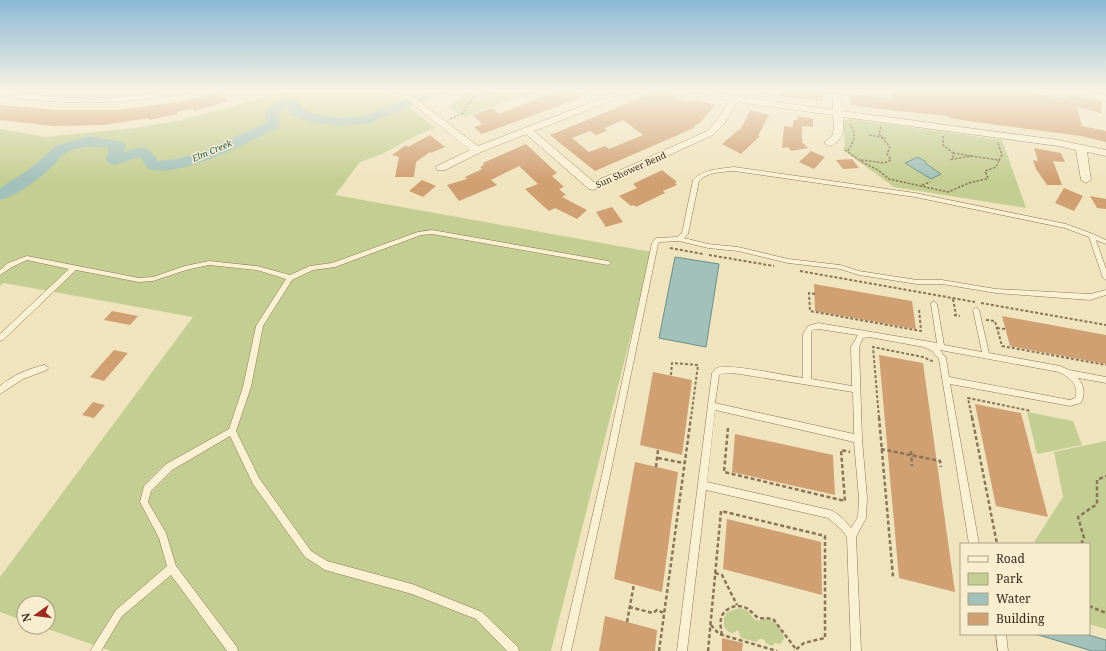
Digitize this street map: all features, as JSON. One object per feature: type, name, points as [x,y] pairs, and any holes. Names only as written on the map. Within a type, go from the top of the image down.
[{"type":"street","points":[[441,168],[477,150],[552,120]]},
{"type":"street","name":"Sun Shower Bend","points":[[527,130],[593,188],[710,133],[723,120]]},
{"type":"street","points":[[828,143],[837,137],[839,129],[838,120]]},
{"type":"street","points":[[885,120],[1081,147],[1106,153]]},
{"type":"street","points":[[448,122],[477,150]]},
{"type":"street","points":[[1081,147],[1086,180]]},
{"type":"lane","points":[[680,238],[685,234],[696,180],[704,174],[734,169],[915,195],[1066,226],[1106,242]]},
{"type":"lane","points":[[233,651],[172,568],[163,536],[144,502],[147,489],[169,467],[232,431],[247,387],[260,326],[290,278],[312,268],[333,265],[420,233],[432,232],[608,263]]},
{"type":"lane","points":[[1091,236],[1106,278]]},
{"type":"lane","points":[[566,651],[608,468],[655,243],[658,240],[680,238],[701,244],[738,249],[788,261],[840,268],[859,273],[917,282],[942,282],[996,292],[1090,297],[1106,292]]},
{"type":"lane","points":[[0,273],[10,265],[27,258],[139,280],[152,279],[186,268],[209,263],[258,268],[290,278]]},
{"type":"lane","points":[[0,338],[74,268]]},
{"type":"lane","points":[[934,304],[941,347]]},
{"type":"lane","points":[[976,310],[986,355]]},
{"type":"lane","points":[[807,382],[807,334],[810,328],[818,326],[986,355],[1060,369],[1068,373],[1106,380]]},
{"type":"lane","points":[[851,536],[862,518],[863,498],[858,439],[856,346],[861,336],[869,334]]},
{"type":"lane","points":[[926,344],[935,349],[942,358],[974,543]]},
{"type":"lane","points":[[0,391],[9,383],[24,374],[44,368]]},
{"type":"lane","points":[[682,651],[715,375],[718,371],[733,370],[857,390]]},
{"type":"lane","points":[[946,380],[1070,403],[1078,401],[1082,394],[1081,387],[1068,373]]},
{"type":"lane","points":[[712,406],[858,439]]},
{"type":"lane","points":[[232,431],[256,481],[308,554],[324,565],[412,589],[479,615],[514,651]]},
{"type":"lane","points":[[702,485],[830,514],[845,527],[851,536],[856,651]]},
{"type":"lane","points":[[94,651],[119,613],[172,568]]},
{"type":"lane","points":[[1001,635],[1003,651]]},
{"type":"path","points":[[848,151],[855,136],[854,130],[850,124]]},
{"type":"path","points":[[860,160],[884,163],[891,160],[886,154],[890,147],[878,133],[882,129],[879,124]]},
{"type":"path","points":[[942,132],[944,139],[942,143],[953,153],[999,160]]},
{"type":"path","points":[[869,135],[886,138]]},
{"type":"path","points":[[845,150],[878,170],[889,179],[948,192],[958,190],[971,183],[986,180],[988,175],[985,171],[996,167],[1002,155],[998,142],[999,140]]},
{"type":"path","points":[[953,153],[953,159]]},
{"type":"path","points":[[950,160],[971,156]]},
{"type":"path","points":[[921,186],[930,182]]},
{"type":"path","points":[[669,248],[779,267]]},
{"type":"path","points":[[794,270],[1106,325]]},
{"type":"path","points":[[815,294],[810,293],[810,311],[921,331],[919,309]]},
{"type":"path","points":[[953,298],[955,315],[960,316]]},
{"type":"path","points":[[986,320],[995,322],[1002,346],[1106,365]]},
{"type":"path","points":[[997,328],[1005,329]]},
{"type":"path","points":[[893,577],[873,347],[923,356],[927,360],[934,362]]},
{"type":"path","points":[[659,651],[698,365],[672,363],[671,376]]},
{"type":"path","points":[[997,543],[968,398],[1031,411]]},
{"type":"path","points":[[728,428],[724,472],[845,500],[841,450],[853,452]]},
{"type":"path","points":[[881,449],[940,461],[941,467]]},
{"type":"path","points":[[656,467],[658,450]]},
{"type":"path","points":[[911,451],[912,466]]},
{"type":"path","points":[[658,458],[684,463]]},
{"type":"path","points":[[1082,543],[1084,538],[1078,517],[1098,504],[1098,480],[1106,476]]},
{"type":"path","points":[[708,651],[721,511],[825,536],[825,638],[805,642],[795,650],[782,627],[770,618],[760,618],[741,604],[724,612],[721,618],[722,635]]},
{"type":"path","points":[[715,573],[722,575],[737,605]]},
{"type":"path","points":[[627,622],[634,584]]},
{"type":"path","points":[[1090,606],[1106,613]]},
{"type":"path","points":[[629,607],[653,613],[657,610],[664,613]]},
{"type":"path","points":[[710,624],[719,634],[777,651]]},
{"type":"green space","points":[[180,120],[425,120],[435,128],[413,137],[382,154],[360,162],[335,195],[652,252],[551,651],[111,651],[56,632],[56,595],[16,595],[16,618],[0,612],[0,577],[193,317],[4,283],[0,286],[0,129],[46,137],[135,128]]},
{"type":"green space","points":[[859,120],[1002,140],[1026,208],[894,187],[843,150],[845,145],[843,121]]},
{"type":"green space","points":[[1027,412],[1073,421],[1082,445],[1037,454]]},
{"type":"green space","points":[[1106,441],[1106,629],[1090,624],[1090,543],[1034,543],[1063,497],[1054,452]]},
{"type":"green space","points":[[739,608],[749,612],[756,620],[769,619],[775,623],[780,629],[784,639],[780,644],[774,643],[773,646],[767,644],[763,639],[759,639],[757,642],[741,638],[738,630],[733,633],[729,632],[724,627],[724,618],[727,612]]},
{"type":"water","points":[[918,157],[941,174],[931,179],[905,163]]},
{"type":"water","points":[[675,257],[719,264],[706,347],[659,338]]},
{"type":"water","points":[[1038,635],[1088,635],[1106,640],[1106,651],[1092,651]]},
{"type":"building","points":[[3,120],[133,120],[103,125],[53,126]]},
{"type":"building","points":[[478,120],[519,120],[481,134],[474,127],[482,124]]},
{"type":"building","points":[[586,120],[622,120],[605,128],[607,131],[596,135],[590,131],[572,138],[589,152],[605,146],[609,149],[643,135],[624,120],[702,120],[693,127],[694,128],[595,171],[550,135]]},
{"type":"building","points":[[745,120],[766,120],[758,136],[760,136],[741,154],[722,144],[742,127]]},
{"type":"building","points":[[793,120],[813,120],[813,127],[802,126],[802,142],[808,148],[791,151],[788,147],[782,148],[784,126],[793,127]]},
{"type":"building","points":[[965,120],[1081,120],[1082,126],[1106,131],[1106,142],[1081,136]]},
{"type":"building","points":[[430,135],[445,147],[431,153],[430,152],[416,162],[414,177],[395,177],[399,157],[392,155],[406,145],[408,147]]},
{"type":"building","points":[[526,144],[557,173],[552,176],[564,187],[559,189],[566,195],[562,197],[587,210],[577,219],[555,208],[549,211],[542,205],[525,189],[538,184],[519,166],[491,180],[497,185],[459,201],[447,185],[467,179],[465,177],[482,169],[480,167],[484,165],[483,163]]},
{"type":"building","points":[[1034,148],[1061,153],[1065,162],[1053,161],[1062,185],[1047,185],[1036,169],[1033,160],[1038,161]]},
{"type":"building","points":[[811,151],[825,157],[814,169],[799,162]]},
{"type":"building","points":[[852,159],[859,168],[843,169],[836,160]]},
{"type":"building","points":[[662,170],[677,182],[675,183],[677,185],[663,191],[665,193],[636,207],[634,205],[631,206],[619,196],[637,188],[633,184]]},
{"type":"building","points":[[422,180],[436,186],[423,197],[409,191]]},
{"type":"building","points":[[1064,188],[1083,196],[1074,211],[1055,203]]},
{"type":"building","points":[[1090,196],[1106,199],[1106,209],[1097,208]]},
{"type":"building","points":[[612,207],[623,222],[606,227],[596,212]]},
{"type":"building","points":[[814,284],[912,301],[916,329],[815,311]]},
{"type":"building","points":[[112,311],[138,316],[130,325],[104,320]]},
{"type":"building","points":[[1002,316],[1106,335],[1106,364],[1010,346]]},
{"type":"building","points":[[114,350],[128,353],[104,381],[90,377]]},
{"type":"building","points":[[879,355],[923,363],[955,592],[899,578]]},
{"type":"building","points":[[653,372],[692,380],[682,455],[640,445]]},
{"type":"building","points":[[93,402],[105,405],[94,418],[82,415]]},
{"type":"building","points":[[975,404],[1021,413],[1048,517],[996,506]]},
{"type":"building","points":[[735,434],[833,455],[835,495],[732,472]]},
{"type":"building","points":[[635,462],[678,472],[662,592],[614,579]]},
{"type":"building","points":[[727,519],[821,542],[822,595],[723,569]]},
{"type":"building","points":[[605,616],[657,630],[655,651],[599,651]]},
{"type":"building","points":[[722,638],[743,643],[742,651],[722,651]]},
{"type":"waterway","name":"Elm Creek","points":[[0,195],[31,176],[49,161],[60,149],[89,141],[118,145],[114,160],[143,151],[154,166],[179,164],[211,153],[273,125],[273,120]]},
{"type":"waterway","name":"Elm Creek","points":[[328,120],[339,122],[362,120]]}]
